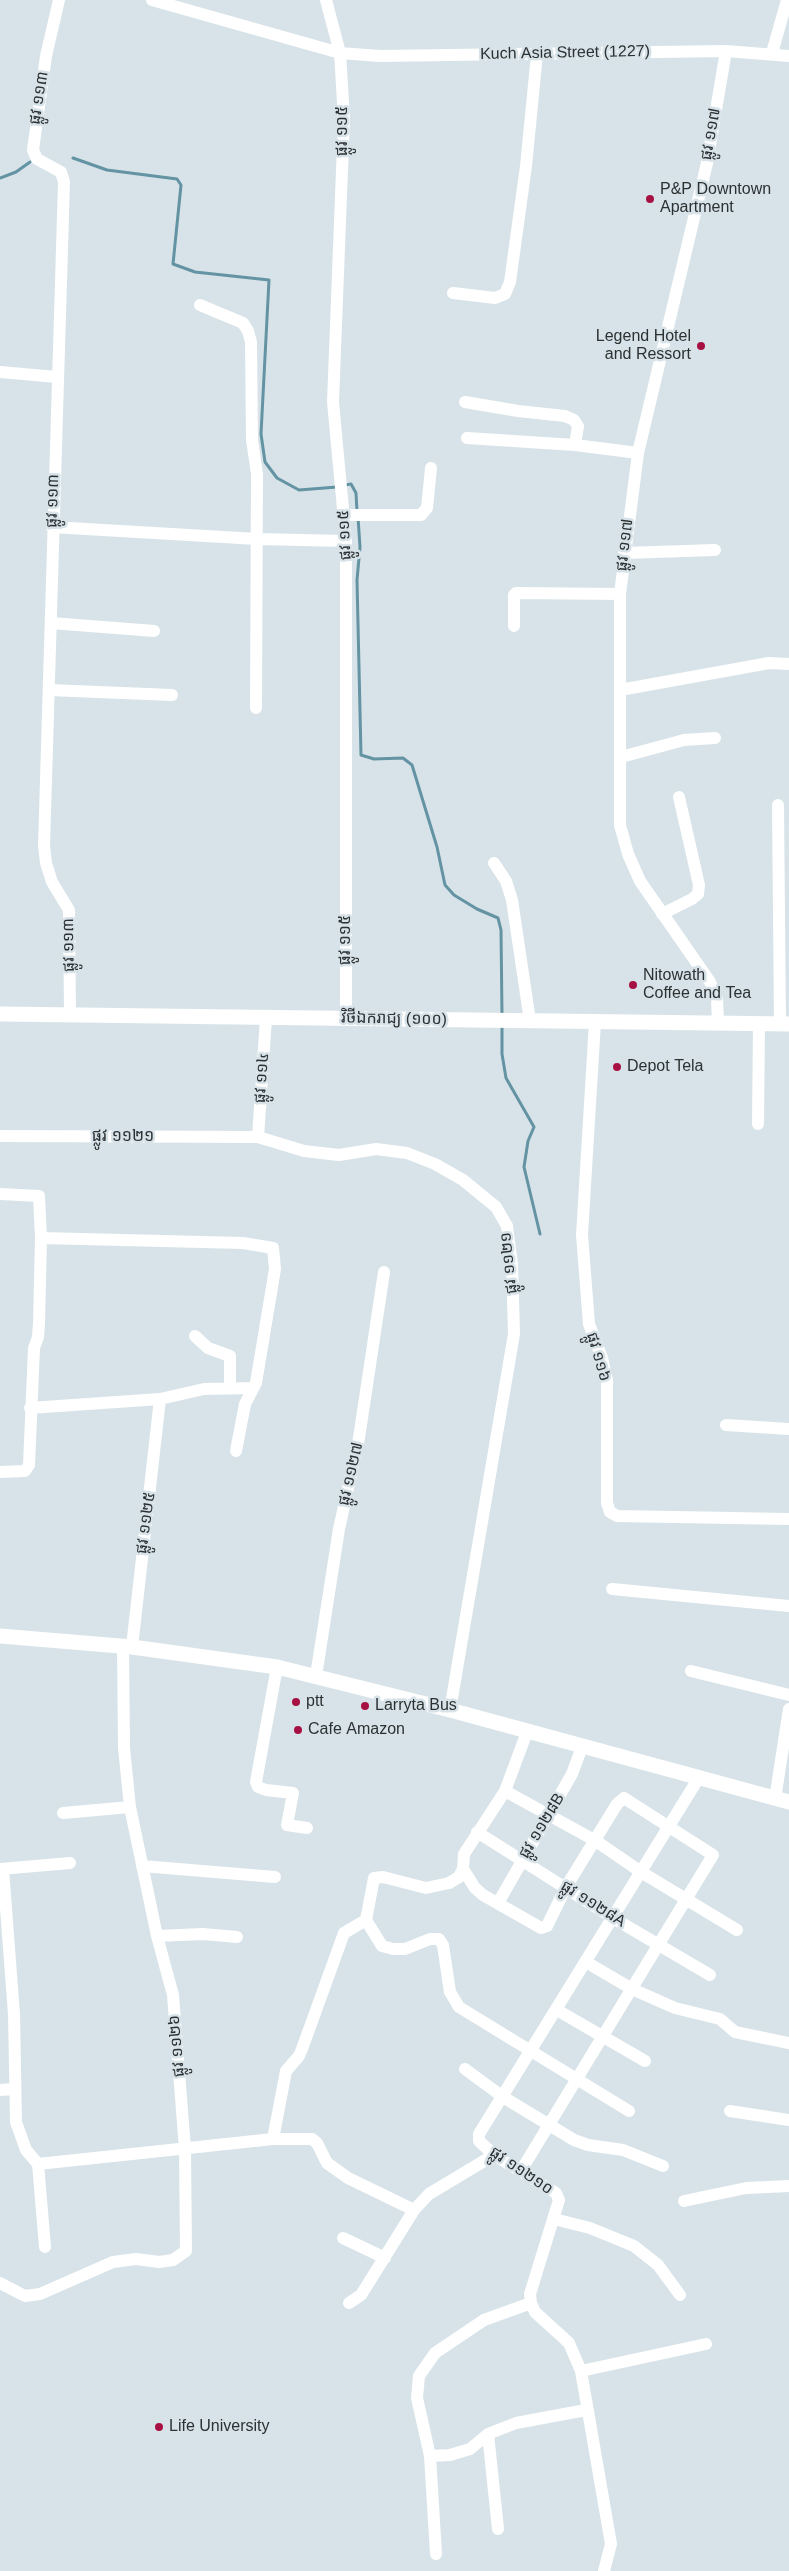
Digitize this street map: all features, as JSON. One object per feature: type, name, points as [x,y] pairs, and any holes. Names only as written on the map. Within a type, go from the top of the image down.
[{"type":"main road","name":"វិថីឯករាជ្យ (១០០)","points":[[0,1014],[784,1024]]},
{"type":"main road","points":[[0,1636],[128,1647],[277,1667],[424,1703],[782,1801]]},
{"type":"street","name":"ផ្លូវ ១១៣","points":[[59,0],[46,56],[32,150],[37,159],[61,172],[64,182],[52,527],[50,690],[44,846],[46,863],[52,882],[69,910],[70,1015]]},
{"type":"street","name":"Kuch Asia Street (1227)","points":[[152,0],[340,53],[380,56],[726,50],[789,56]]},
{"type":"street","name":"ផ្លូវ ១១៥","points":[[326,0],[340,53],[344,143],[333,402],[337,463],[343,500],[346,541],[346,1018]]},
{"type":"street","points":[[772,53],[787,0]]},
{"type":"street","name":"ផ្លូវ ១១៧","points":[[718,1023],[717,999],[710,982],[640,881],[628,854],[620,825],[620,594],[638,454],[707,163],[726,50]]},
{"type":"street","points":[[453,293],[496,298],[505,294],[510,282],[526,166],[538,54]]},
{"type":"street","points":[[200,305],[243,323],[248,331],[251,342],[252,440],[257,474],[256,708]]},
{"type":"street","points":[[0,372],[57,377]]},
{"type":"street","points":[[465,402],[518,411],[565,416],[574,420],[578,426],[575,445]]},
{"type":"street","points":[[467,438],[575,445],[638,454]]},
{"type":"street","points":[[344,515],[421,516],[427,508],[432,468]]},
{"type":"street","points":[[52,527],[257,539],[346,541]]},
{"type":"street","points":[[624,553],[715,550]]},
{"type":"street","points":[[514,626],[514,595],[516,593],[620,594]]},
{"type":"street","points":[[51,623],[154,631]]},
{"type":"street","points":[[620,690],[769,663],[789,664]]},
{"type":"street","points":[[50,690],[172,695]]},
{"type":"street","points":[[621,757],[684,740],[715,738]]},
{"type":"street","points":[[662,914],[698,894],[699,886],[679,797]]},
{"type":"street","points":[[778,804],[784,871],[784,1024]]},
{"type":"street","points":[[494,863],[506,881],[512,900],[523,1021]]},
{"type":"street","name":"ផ្លូវ ១១៤","points":[[258,1138],[266,1018]]},
{"type":"street","name":"ផ្លូវ ១១៦","points":[[595,1022],[582,1236],[589,1324],[602,1358],[607,1380],[607,1503],[610,1512],[617,1516],[789,1520]]},
{"type":"street","points":[[758,1124],[759,1023]]},
{"type":"street","name":"ផ្លូវ ១១២១","points":[[0,1136],[258,1138],[304,1151],[339,1155],[376,1149],[407,1153],[435,1164],[464,1180],[496,1207],[507,1226],[512,1264],[514,1334],[450,1710]]},
{"type":"street","points":[[0,1194],[38,1196],[41,1238],[39,1323],[38,1337],[34,1348],[29,1465],[25,1471],[0,1472]]},
{"type":"street","points":[[41,1238],[242,1243],[272,1248],[276,1269],[256,1383],[245,1404],[236,1451]]},
{"type":"street","name":"ផ្លូវ ១១២៧","points":[[316,1676],[339,1529],[359,1438],[384,1272]]},
{"type":"street","points":[[195,1336],[208,1348],[230,1356],[230,1388]]},
{"type":"street","points":[[30,1408],[160,1399],[204,1389],[253,1388]]},
{"type":"street","name":"ផ្លូវ ១១២៥","points":[[128,1647],[160,1399]]},
{"type":"street","points":[[726,1425],[789,1429]]},
{"type":"street","points":[[612,1589],[789,1606]]},
{"type":"street","name":"ផ្លូវ ១១២៦","points":[[0,2283],[25,2296],[40,2294],[113,2262],[136,2259],[159,2262],[181,2256],[186,2251],[185,2149],[173,1995],[157,1936],[130,1807],[124,1748],[128,1647]]},
{"type":"street","points":[[277,1667],[256,1782],[258,1787],[266,1790],[293,1793],[294,1796],[286,1822],[289,1826],[307,1828]]},
{"type":"street","points":[[692,1670],[789,1694]]},
{"type":"street","points":[[782,1801],[789,1710]]},
{"type":"street","points":[[527,1732],[505,1791],[464,1854],[463,1870],[458,1877],[437,1886],[426,1888],[400,1883],[383,1877],[374,1878],[366,1920],[382,1946],[393,1949],[405,1949],[430,1940],[439,1939],[443,1945],[450,1992],[455,2003],[629,2111]]},
{"type":"street","name":"ផ្លូវ ១១២៨B","points":[[498,1903],[572,1774],[582,1747]]},
{"type":"street","name":"ផ្លូវ ១១២១០","points":[[530,2303],[530,2294],[559,2200],[556,2192],[522,2169],[494,2154],[479,2141],[479,2134],[698,1779]]},
{"type":"street","points":[[505,1791],[550,1814],[596,1841],[641,1872],[738,1930]]},
{"type":"street","points":[[463,1870],[475,1888],[541,1928],[547,1926],[566,1887],[617,1804],[624,1798],[713,1855],[522,2169]]},
{"type":"street","points":[[63,1813],[130,1807]]},
{"type":"street","name":"ផ្លូវ ១១២៨A","points":[[477,1832],[613,1918],[710,1975]]},
{"type":"street","points":[[45,2247],[38,2164],[26,2150],[16,2122],[14,2014],[3,1928],[1,1869],[70,1863]]},
{"type":"street","points":[[142,1866],[275,1877]]},
{"type":"street","points":[[273,2139],[286,2071],[302,2049],[344,1932],[366,1920]]},
{"type":"street","points":[[157,1936],[202,1934],[238,1937]]},
{"type":"street","points":[[586,1962],[632,1988],[675,2008],[720,2019],[735,2032],[789,2043]]},
{"type":"street","points":[[557,2010],[645,2061]]},
{"type":"street","points":[[465,2069],[503,2097],[549,2125],[588,2145],[623,2150],[663,2166]]},
{"type":"street","points":[[0,2090],[15,2089]]},
{"type":"street","points":[[730,2112],[789,2120]]},
{"type":"street","points":[[38,2164],[273,2139],[312,2139],[317,2143],[327,2163],[348,2178],[414,2210]]},
{"type":"street","points":[[349,2303],[361,2295],[414,2210],[429,2194],[494,2154]]},
{"type":"street","points":[[684,2201],[746,2188],[789,2186]]},
{"type":"street","points":[[554,2219],[590,2228],[634,2246],[658,2265],[680,2295]]},
{"type":"street","points":[[343,2238],[385,2258]]},
{"type":"street","points":[[436,2554],[430,2456],[417,2398],[419,2376],[435,2353],[484,2320],[530,2303],[535,2312],[569,2343],[581,2371],[586,2410],[611,2544],[604,2571]]},
{"type":"street","points":[[581,2371],[620,2365],[706,2344]]},
{"type":"street","points":[[430,2456],[450,2455],[470,2449],[488,2434],[516,2423],[586,2410]]},
{"type":"street","points":[[488,2434],[498,2529]]},
{"type":"waterway","points":[[73,158],[107,170],[177,179],[181,185],[173,264],[195,272],[269,280],[261,434],[265,462],[277,478],[299,490],[337,487]]},
{"type":"waterway","points":[[0,178],[16,172],[30,162]]},
{"type":"waterway","points":[[345,485],[351,484],[356,493],[357,511]]},
{"type":"waterway","points":[[358,517],[360,547],[357,580],[361,755],[374,759],[403,758],[412,765],[437,847],[445,885],[454,895],[477,909],[498,918],[501,930],[502,1015]]},
{"type":"waterway","points":[[502,1024],[502,1054],[506,1078],[534,1127],[528,1141],[524,1167],[540,1234]]},
{"type":"place","name":"P&P Downtown Apartment","points":[[650,199]]},
{"type":"place","name":"Legend Hotel and Ressort","points":[[701,346]]},
{"type":"place","name":"Nitowath Coffee and Tea","points":[[633,985]]},
{"type":"place","name":"Depot Tela","points":[[617,1067]]},
{"type":"place","name":"ptt","points":[[296,1702]]},
{"type":"place","name":"Larryta Bus","points":[[365,1706]]},
{"type":"place","name":"Cafe Amazon","points":[[298,1730]]},
{"type":"place","name":"Life University","points":[[159,2427]]}]
